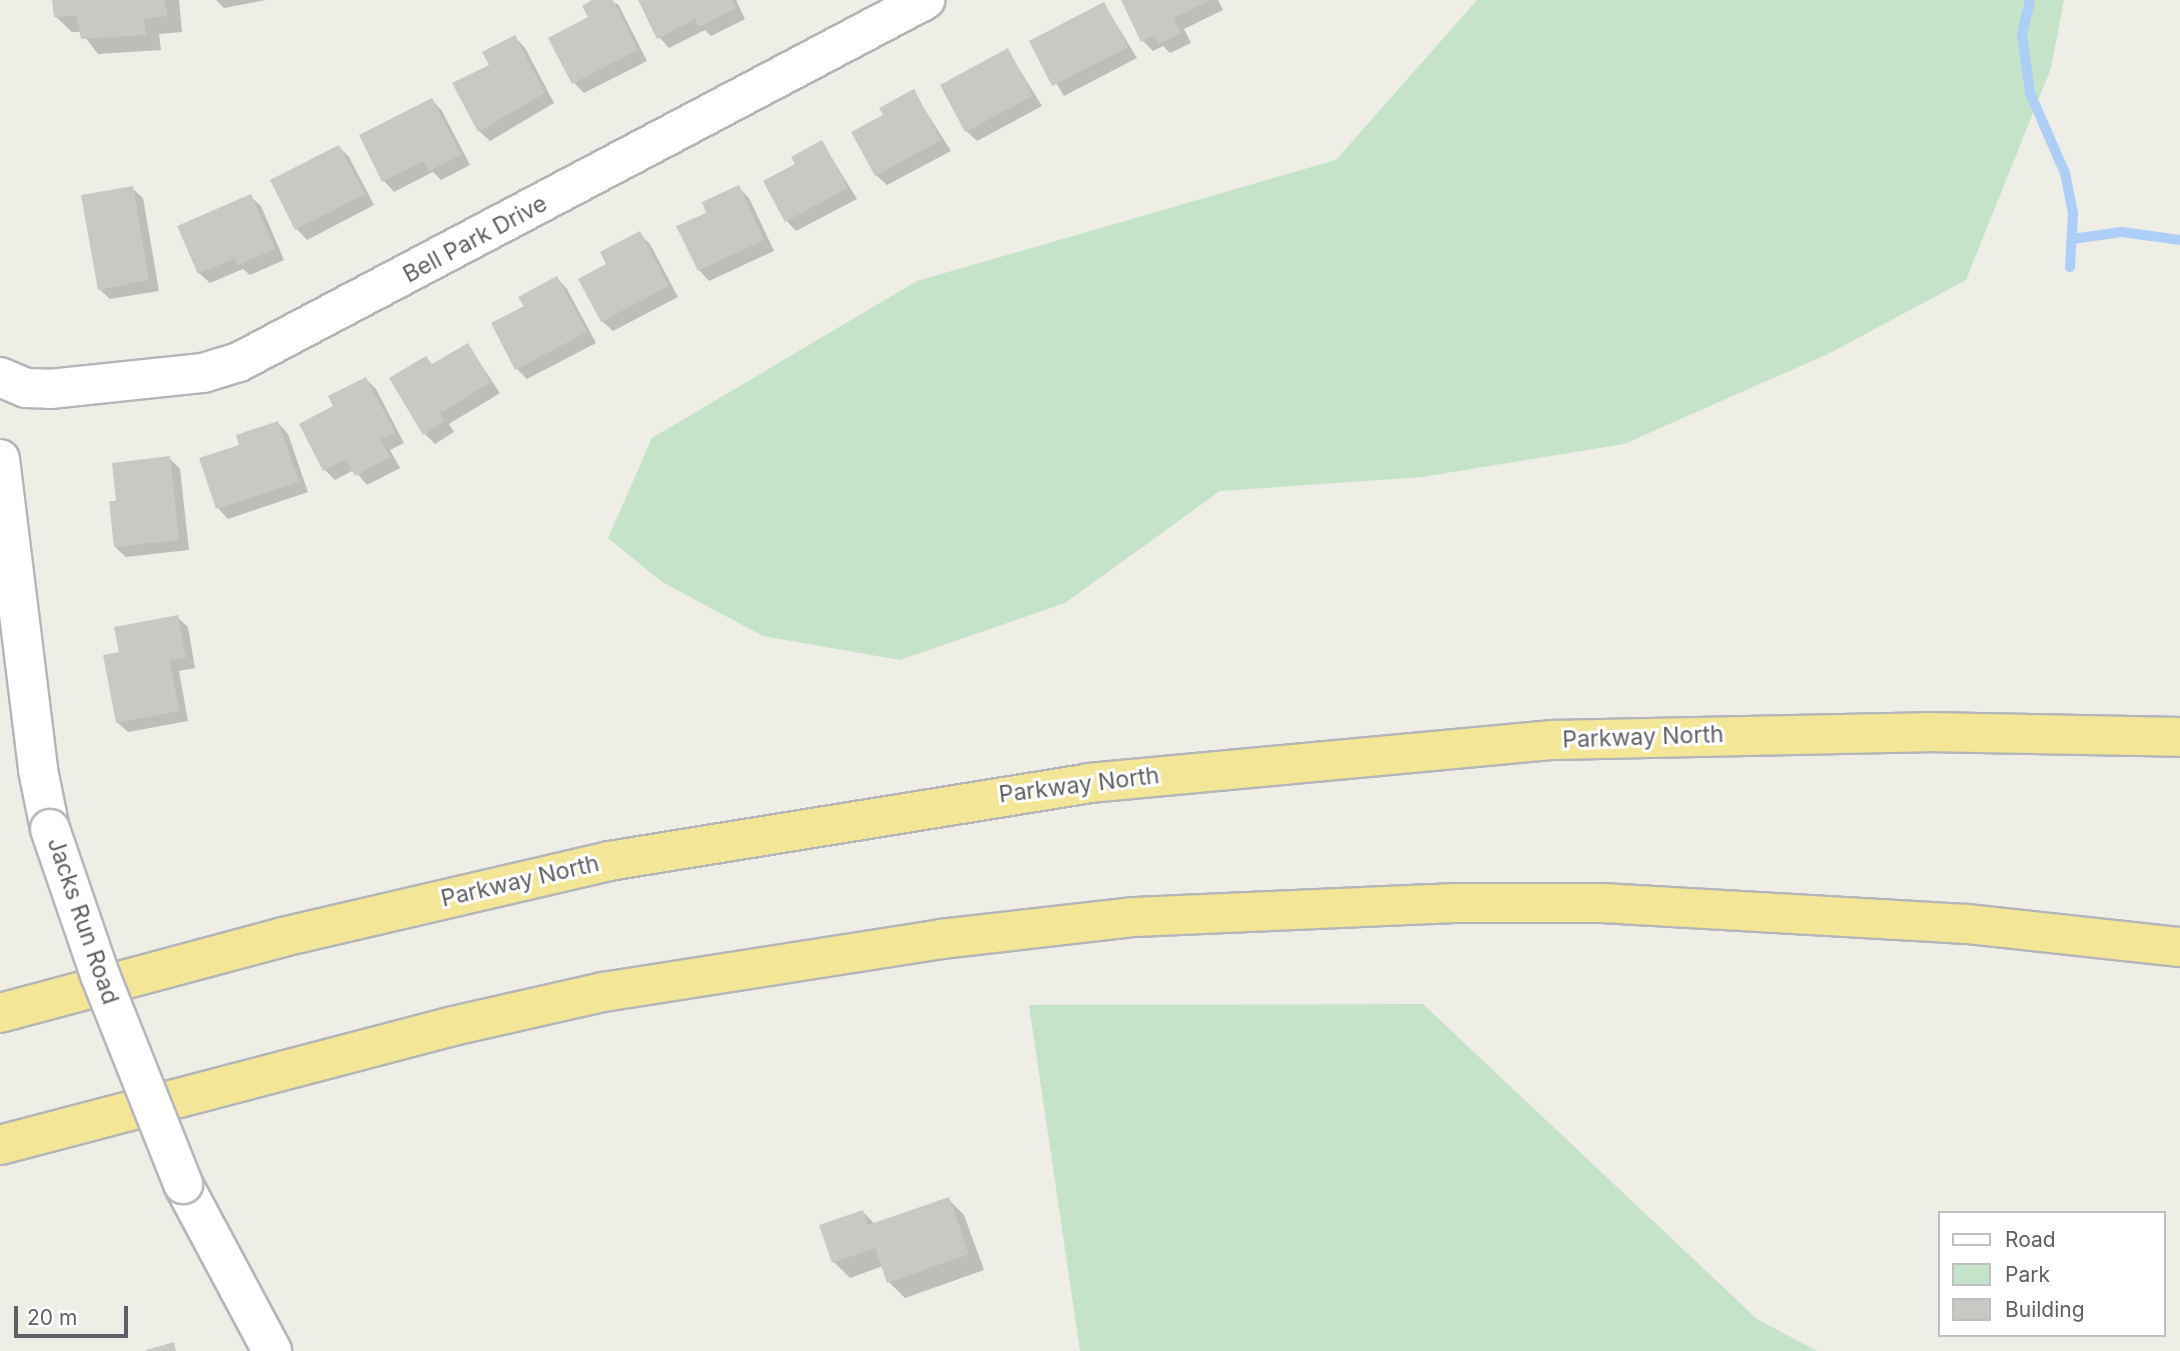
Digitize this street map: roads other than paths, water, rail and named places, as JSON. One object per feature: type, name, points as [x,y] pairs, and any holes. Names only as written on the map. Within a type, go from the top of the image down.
[{"type":"highway","name":"Parkway North","points":[[0,1013],[283,937],[609,861],[1089,783],[1553,740],[1926,732],[2180,737]]},
{"type":"highway","points":[[0,1145],[440,1029],[603,992],[941,939],[1135,918],[1442,903],[1602,903],[1967,923],[2180,947]]},
{"type":"street","name":"Bell Park Drive","points":[[0,377],[26,388],[50,389],[203,373],[239,362],[925,0]]},
{"type":"street","name":"Jacks Run Road","points":[[0,459],[38,770],[50,829],[100,975],[183,1184],[272,1351]]},
{"type":"waterway","points":[[2030,0],[2022,35],[2030,93],[2065,173],[2073,213],[2070,267]]},
{"type":"waterway","points":[[2072,239],[2122,232],[2180,240]]}]
